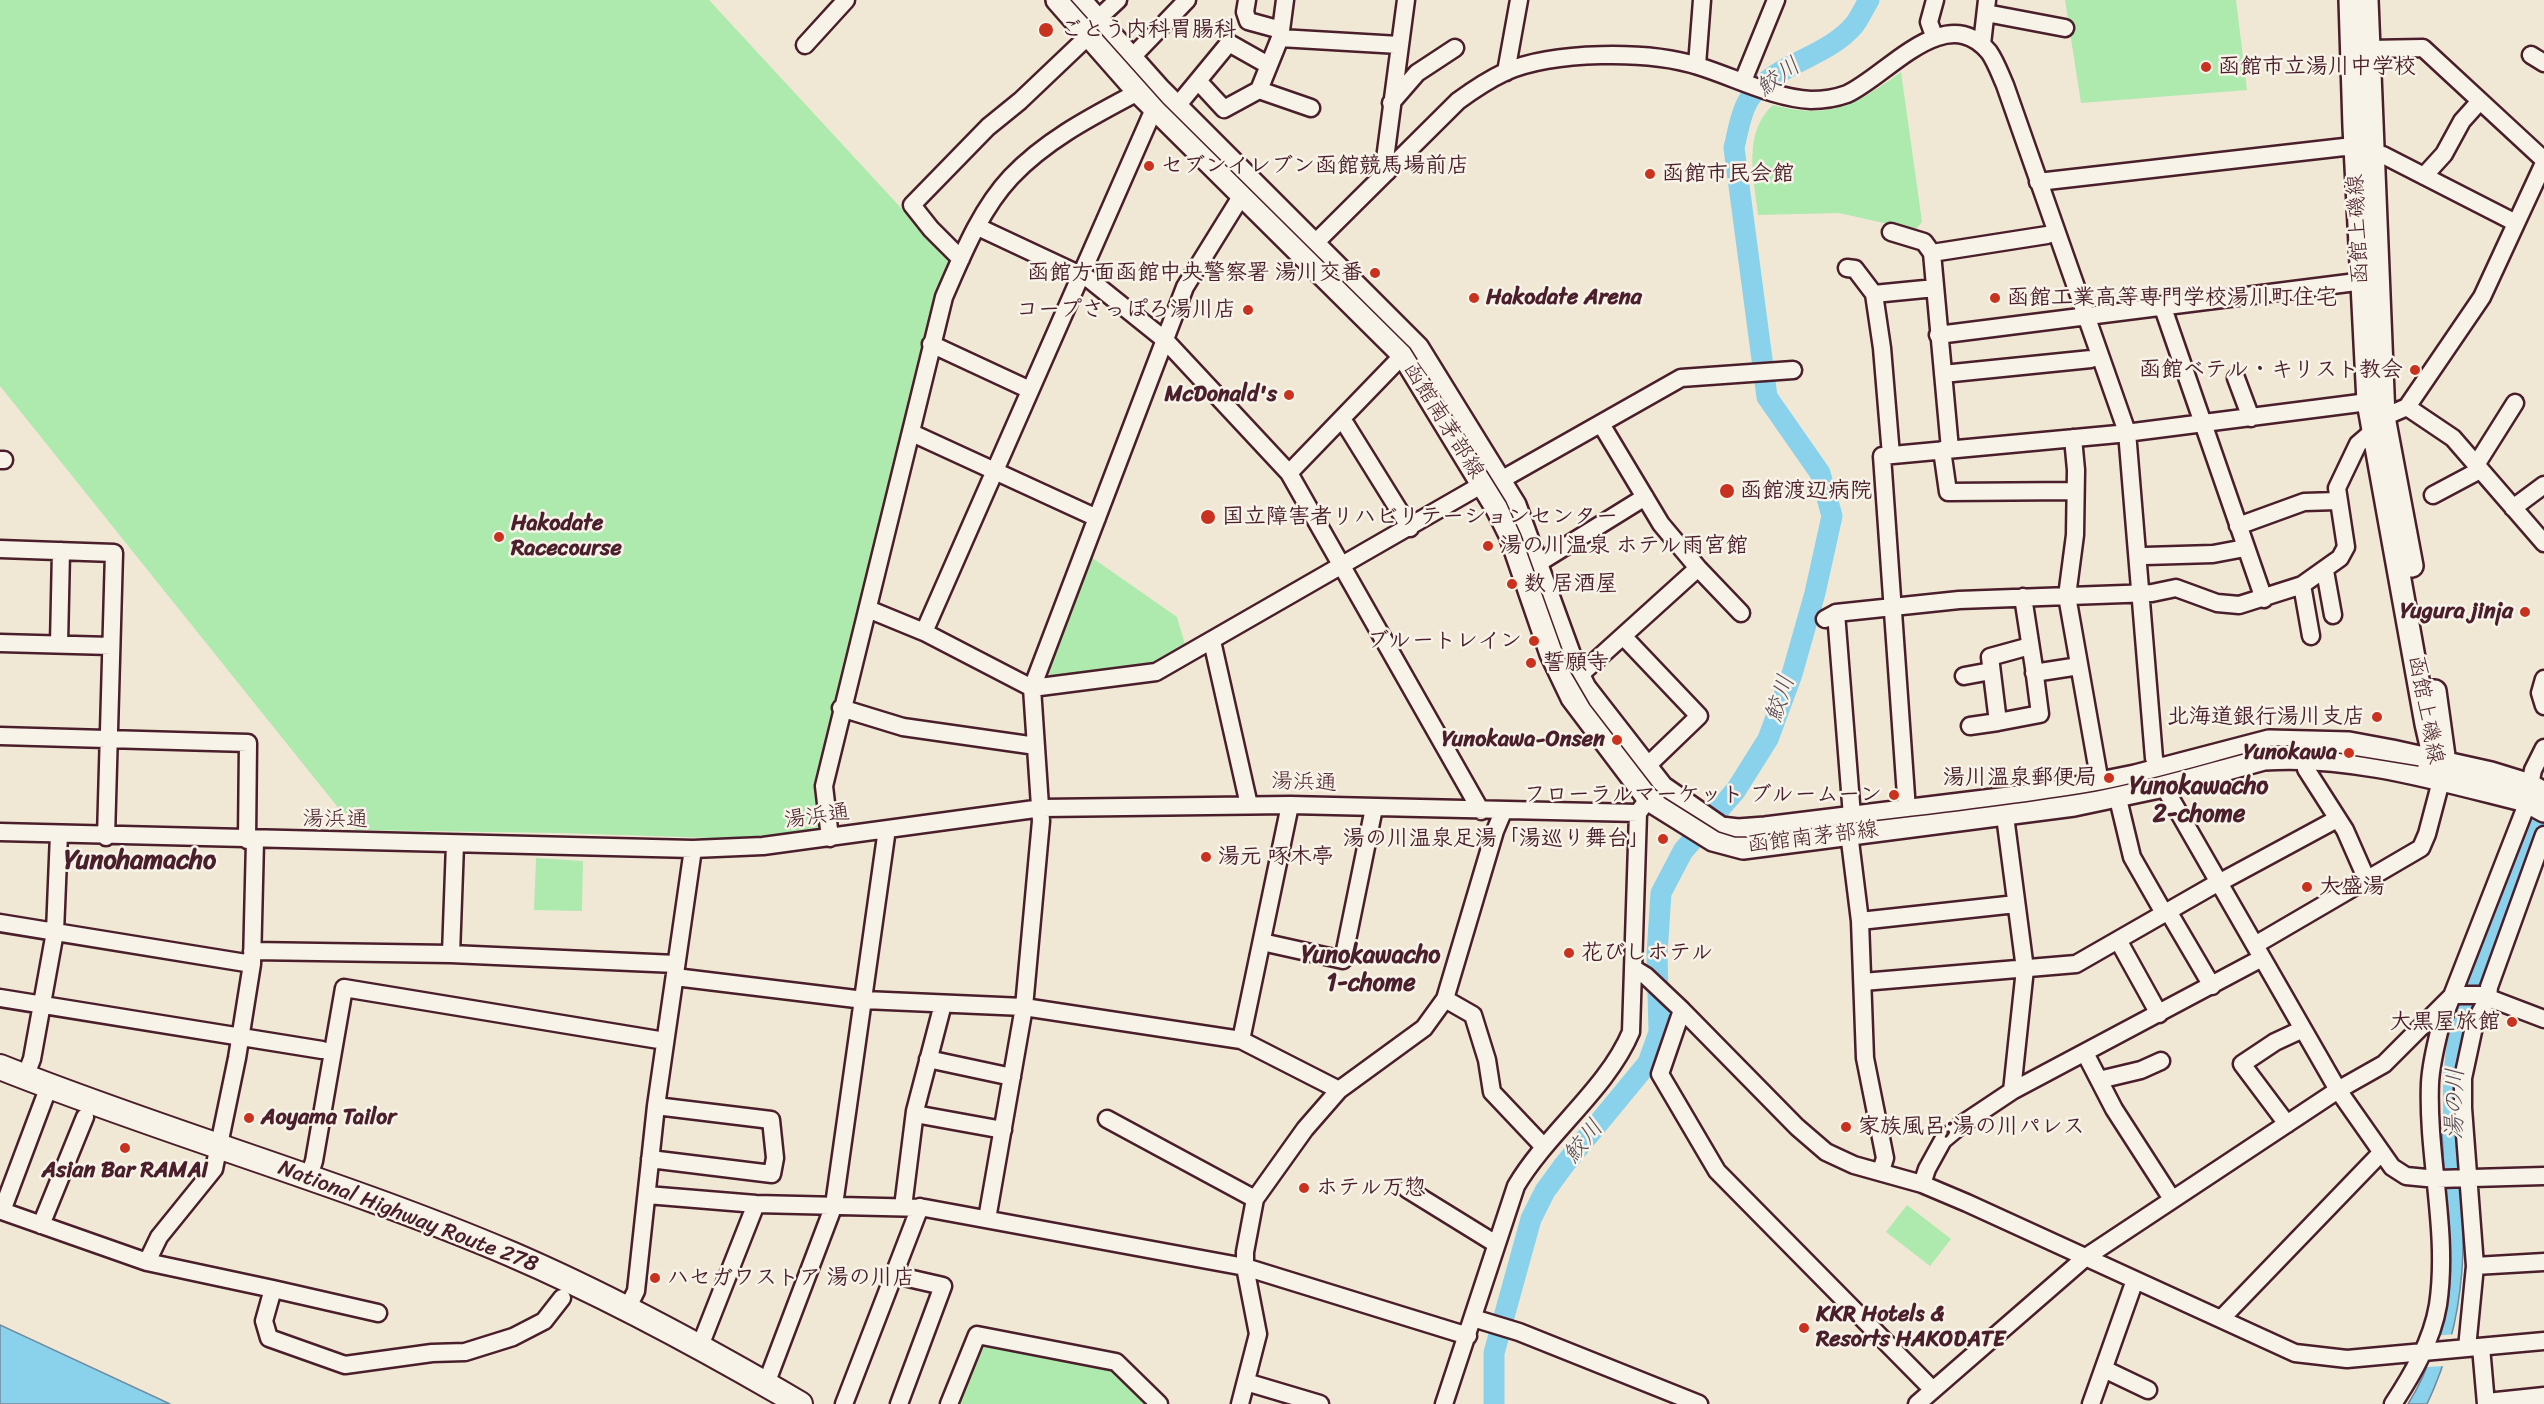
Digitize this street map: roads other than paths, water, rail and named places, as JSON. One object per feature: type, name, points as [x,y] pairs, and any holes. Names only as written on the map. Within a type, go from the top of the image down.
[{"type":"highway","name":"National Highway Route 278","points":[[0,1067],[426,1220],[628,1307],[800,1404]]},
{"type":"main road","points":[[1057,0],[1138,93],[1168,102]]},
{"type":"main road","points":[[1080,0],[1246,188],[1308,249],[1418,348],[1491,482],[1519,515],[1537,564],[1572,682],[1585,688],[1646,767],[1650,800]]},
{"type":"main road","name":"函館上磯線","points":[[2350,0],[2363,149],[2378,424],[2433,723],[2439,768]]},
{"type":"main road","name":"函館上磯線","points":[[2363,149],[2369,49],[2367,0]]},
{"type":"main road","name":"函館南茅部線","points":[[1308,249],[1403,356],[1491,482],[1510,535],[1572,682],[1650,800],[1692,819],[1717,834],[1731,847],[1743,848],[1908,810],[2027,796],[2100,783],[2161,778]]},
{"type":"main road","name":"函館上磯線","points":[[2371,280],[2368,402],[2378,424]]},
{"type":"main road","points":[[2402,753],[2433,723],[2457,747],[2491,774],[2537,798]]},
{"type":"main road","points":[[2161,778],[2270,741],[2349,743],[2402,753],[2439,768],[2537,798]]},
{"type":"main road","points":[[2161,778],[2264,759],[2305,759],[2439,768],[2491,774]]},
{"type":"main road","name":"函館南茅部線","points":[[1851,824],[2005,816],[2074,805],[2161,778]]},
{"type":"street","points":[[805,45],[846,0]]},
{"type":"street","points":[[1104,13],[1118,0]]},
{"type":"street","points":[[1137,52],[1187,0]]},
{"type":"street","points":[[1247,0],[1245,12],[1248,21],[1280,34],[1399,45]]},
{"type":"street","points":[[1200,82],[1224,109],[1259,90],[1280,34],[1285,0]]},
{"type":"street","points":[[1387,172],[1384,159],[1406,0]]},
{"type":"street","points":[[1506,72],[1519,0]]},
{"type":"street","points":[[1696,65],[1702,0]]},
{"type":"street","points":[[1745,82],[1776,0]]},
{"type":"street","points":[[1933,33],[1929,22],[1935,0]]},
{"type":"street","points":[[1982,44],[1987,6],[2066,28]]},
{"type":"street","points":[[1308,249],[1458,101],[1506,72],[1549,62],[1622,55],[1659,57],[1696,65],[1779,93],[1814,100],[1847,94],[1933,33],[1957,32],[1982,44],[1993,58],[2005,85],[2127,432],[2141,594],[2161,778],[2222,881],[2338,1090],[2381,1153],[2398,1173],[2440,1179],[2544,1176]]},
{"type":"street","points":[[961,259],[931,229],[912,205],[988,127],[1020,101],[1081,43]]},
{"type":"street","points":[[924,632],[1082,275],[1168,102],[1200,82],[1229,43],[1268,65]]},
{"type":"street","points":[[1391,103],[1417,73],[1455,48]]},
{"type":"street","points":[[1881,1171],[1885,1158],[1865,1058],[1860,921],[1830,616],[1893,607],[2023,597],[2141,594],[2181,589],[2217,603],[2239,605],[2264,599],[2302,585],[2325,571],[2345,550],[2337,501],[2338,484],[2358,444],[2378,424],[2407,407],[2482,297],[2544,162],[2423,48],[2369,49]]},
{"type":"street","points":[[1259,90],[1311,108]]},
{"type":"street","points":[[830,838],[824,786],[841,708],[868,609],[944,297],[978,227],[1011,177],[1059,137],[1138,93]]},
{"type":"street","points":[[2424,176],[2444,154],[2462,120],[2480,101]]},
{"type":"street","points":[[2038,182],[2344,147],[2363,149],[2424,176],[2516,223]]},
{"type":"street","points":[[987,1219],[1024,1006],[1042,808],[1032,688],[1185,287],[1246,188]]},
{"type":"street","points":[[978,227],[1082,275],[1165,340],[1289,473],[1481,811]]},
{"type":"street","points":[[1891,232],[1924,242],[1932,253],[1943,374],[1948,492],[2075,491]]},
{"type":"street","points":[[1932,253],[2047,235]]},
{"type":"street","points":[[1847,268],[1855,268],[1874,294],[1882,348],[1891,455]]},
{"type":"street","points":[[1938,335],[2162,304],[2371,280]]},
{"type":"street","points":[[1874,294],[1935,288]]},
{"type":"street","points":[[2162,304],[2264,599]]},
{"type":"street","points":[[931,344],[1030,390]]},
{"type":"street","points":[[1289,473],[1403,356]]},
{"type":"street","points":[[1943,374],[2091,359]]},
{"type":"street","points":[[868,609],[924,632],[1032,688],[1156,672],[1491,482],[1601,424],[1681,378],[1793,370]]},
{"type":"street","points":[[2236,378],[2251,418]]},
{"type":"street","points":[[1908,810],[1882,456],[2204,424],[2368,402]]},
{"type":"street","points":[[2433,495],[2478,467],[2516,403]]},
{"type":"street","points":[[2407,407],[2453,438],[2544,543]]},
{"type":"street","points":[[1601,424],[1661,524],[1698,568],[1741,613]]},
{"type":"street","points":[[1346,425],[1410,528]]},
{"type":"street","points":[[912,433],[1097,518]]},
{"type":"street","points":[[2073,438],[2075,491],[2073,568],[2067,596],[2100,783]]},
{"type":"street","points":[[2513,508],[2544,484]]},
{"type":"street","points":[[1537,564],[1645,497]]},
{"type":"street","points":[[2238,526],[2304,502],[2337,501]]},
{"type":"street","points":[[2145,556],[2213,554],[2245,548]]},
{"type":"street","points":[[0,549],[114,553],[106,837]]},
{"type":"street","points":[[59,644],[60,551]]},
{"type":"street","points":[[1572,682],[1698,568]]},
{"type":"street","points":[[2325,571],[2333,615]]},
{"type":"street","points":[[2302,585],[2311,636]]},
{"type":"street","points":[[1970,726],[2040,714],[2023,597]]},
{"type":"street","points":[[1623,636],[1699,716],[1646,767]]},
{"type":"street","points":[[1212,641],[1249,804]]},
{"type":"street","points":[[0,643],[111,646]]},
{"type":"street","points":[[1998,722],[1989,657],[2030,646]]},
{"type":"street","points":[[2034,674],[2079,666]]},
{"type":"street","points":[[1964,676],[1991,671]]},
{"type":"street","points":[[2544,679],[2540,693],[2544,706]]},
{"type":"street","points":[[841,708],[903,727],[1036,746]]},
{"type":"street","points":[[0,736],[248,743],[252,957],[240,1037],[219,1146],[214,1169],[159,1237],[147,1262]]},
{"type":"street","points":[[2393,1404],[2425,1352],[2438,1295],[2440,1179],[2431,1121],[2430,1075],[2441,1024],[2456,995],[2537,798],[2533,770],[2544,748]]},
{"type":"street","points":[[2305,759],[2306,769],[2337,819],[2367,880]]},
{"type":"street","points":[[1922,1184],[1927,1169],[1944,1140],[1961,1125],[2013,1091],[2212,986],[2259,951],[2367,880],[2421,848],[2427,834],[2439,768]]},
{"type":"street","points":[[1444,1404],[1468,1336],[1480,1320],[1497,1244],[1516,1186],[1544,1147],[1624,1048],[1631,1032],[1640,972],[1650,800]]},
{"type":"street","name":"湯浜通","points":[[0,832],[251,841],[693,849],[764,846],[1042,808],[1249,804],[1503,812],[1650,800]]},
{"type":"street","points":[[2119,803],[2132,857],[2212,986]]},
{"type":"street","points":[[1241,1040],[1290,805]]},
{"type":"street","points":[[1262,942],[1342,960],[1374,808]]},
{"type":"street","points":[[1240,1404],[1258,1334],[1245,1267],[1245,1252],[1255,1198],[1305,1129],[1340,1090],[1424,1028],[1445,999],[1494,831],[1503,812]]},
{"type":"street","points":[[2005,816],[2025,969],[2013,1091]]},
{"type":"street","points":[[1863,982],[2076,964],[2337,819]]},
{"type":"street","points":[[766,1384],[834,1205],[887,830]]},
{"type":"street","points":[[25,1077],[43,1005],[55,932],[59,834]]},
{"type":"street","points":[[2544,835],[2475,1022],[2463,1078],[2463,1119],[2475,1266],[2469,1348],[2487,1403],[2544,1396]]},
{"type":"street","points":[[451,954],[455,844]]},
{"type":"street","points":[[628,1307],[636,1291],[656,1106],[693,849]]},
{"type":"street","points":[[1860,921],[2016,904]]},
{"type":"street","points":[[0,923],[252,957],[451,954],[676,970],[864,1000],[1024,1006],[1241,1040],[1340,1090]]},
{"type":"street","points":[[2118,940],[2159,1014]]},
{"type":"street","points":[[1640,972],[1677,1004],[1797,1127],[1826,1152],[1854,1165],[1922,1184],[2295,1353],[2322,1358],[2347,1359],[2544,1341]]},
{"type":"street","points":[[308,1179],[314,1161],[344,988],[665,1041]]},
{"type":"street","points":[[1917,1404],[2086,1257],[2338,1090],[2384,1064],[2456,995],[2484,997],[2544,1019]]},
{"type":"street","points":[[0,998],[322,1050]]},
{"type":"street","points":[[1445,999],[1473,1015],[1487,1060],[1492,1092],[1544,1147]]},
{"type":"street","points":[[903,1207],[915,1114],[943,1004]]},
{"type":"street","points":[[1677,1004],[1660,1074],[1717,1172],[1933,1390]]},
{"type":"street","points":[[2287,1124],[2242,1064],[2275,1042],[2303,1029]]},
{"type":"street","points":[[2085,1053],[2114,1109],[2172,1199]]},
{"type":"street","points":[[928,1059],[1012,1077]]},
{"type":"street","points":[[2099,1080],[2141,1070],[2161,1061]]},
{"type":"street","points":[[49,1086],[5,1187],[2,1211],[147,1262],[378,1313]]},
{"type":"street","points":[[650,1159],[772,1174],[775,1158],[771,1120],[656,1106]]},
{"type":"street","points":[[915,1114],[1003,1130]]},
{"type":"street","points":[[41,1225],[85,1117]]},
{"type":"street","points":[[1107,1119],[1255,1198]]},
{"type":"street","points":[[2221,1319],[2381,1153]]},
{"type":"street","points":[[1407,1189],[1497,1244]]},
{"type":"street","points":[[647,1195],[756,1204],[920,1208],[987,1219],[1245,1267],[1468,1336]]},
{"type":"street","points":[[700,1346],[756,1204]]},
{"type":"street","points":[[844,1404],[920,1208]]},
{"type":"street","points":[[2475,1266],[2544,1262]]},
{"type":"street","points":[[895,1275],[943,1286],[899,1404]]},
{"type":"street","points":[[2091,1404],[2135,1280]]},
{"type":"street","points":[[273,1289],[264,1321],[269,1338],[345,1365],[432,1353],[465,1352],[513,1337],[544,1321],[562,1298]]},
{"type":"street","points":[[1480,1320],[1515,1331],[1699,1404]]},
{"type":"street","points":[[949,1404],[977,1335],[1116,1362],[1159,1404]]},
{"type":"street","points":[[2103,1369],[2148,1390]]},
{"type":"street","points":[[1246,1382],[1320,1404]]},
{"type":"water","points":[[2442,1134],[2458,1139],[2463,1242],[2458,1306],[2441,1371],[2427,1404],[2408,1404],[2424,1373],[2436,1341],[2443,1307],[2447,1238]]},
{"type":"water","points":[[0,1325],[170,1404],[0,1404]]},
{"type":"waterway","name":"鮫川","points":[[1494,1404],[1494,1353],[1531,1219],[1545,1191],[1564,1165],[1648,1063],[1659,1032],[1657,954],[1661,893],[1683,851],[1736,790],[1768,739],[1792,674],[1815,593],[1832,516],[1820,473],[1767,397],[1734,148],[1743,114],[1752,95],[1776,75],[1844,35],[1855,24],[1869,0]]},
{"type":"waterway","name":"湯の川","points":[[2455,1165],[2453,1098],[2455,1065],[2466,1006],[2494,920],[2518,863],[2544,814]]},
{"type":"tram line","points":[[1071,0],[1163,103],[1410,348],[1506,502],[1521,535],[1569,669],[1590,705],[1654,788],[1665,798],[1719,832],[1735,837],[1749,837],[2053,798],[2140,781],[2273,746],[2295,746],[2418,766]]},
{"type":"place","name":"ごとう内科胃腸科","points":[[1046,30]]},
{"type":"place","name":"函館市立湯川中学校","points":[[2206,67]]},
{"type":"place","name":"セブンイレブン函館競馬場前店","points":[[1149,166]]},
{"type":"place","name":"函館市民会館","points":[[1650,174]]},
{"type":"place","name":"函館方面函館中央警察署 湯川交番","points":[[1375,273]]},
{"type":"place","name":"Hakodate Arena","points":[[1474,298]]},
{"type":"place","name":"函館工業高等専門学校湯川町住宅","points":[[1995,298]]},
{"type":"place","name":"コープさっぽろ湯川店","points":[[1248,310]]},
{"type":"place","name":"函館ベテル・キリスト教会","points":[[2415,370]]},
{"type":"place","name":"McDonald's","points":[[1289,395]]},
{"type":"place","name":"函館渡辺病院","points":[[1727,491]]},
{"type":"place","name":"国立障害者リハビリテーションセンター","points":[[1208,517]]},
{"type":"place","name":"Hakodate Racecourse","points":[[499,537]]},
{"type":"place","name":"湯の川温泉 ホテル雨宮館","points":[[1488,546]]},
{"type":"place","name":"数 居酒屋","points":[[1512,584]]},
{"type":"place","name":"Yugura jinja","points":[[2525,612]]},
{"type":"place","name":"ブルートレイン","points":[[1534,641]]},
{"type":"place","name":"誓願寺","points":[[1531,663]]},
{"type":"place","name":"北海道銀行湯川支店","points":[[2377,717]]},
{"type":"place","name":"Yunokawa-Onsen","points":[[1617,740]]},
{"type":"place","name":"Yunokawa","points":[[2349,753]]},
{"type":"place","name":"湯川溫泉郵便局","points":[[2109,778]]},
{"type":"place","name":"フローラルマーケット ブルームーン","points":[[1894,795]]},
{"type":"place","name":"湯の川温泉足湯「湯巡り舞台」","points":[[1663,839]]},
{"type":"place","name":"湯元 啄木亭","points":[[1206,857]]},
{"type":"place","name":"大盛湯","points":[[2307,887]]},
{"type":"place","name":"花びしホテル","points":[[1569,953]]},
{"type":"place","name":"大黒屋旅館","points":[[2512,1022]]},
{"type":"place","name":"Aoyama Tailor","points":[[249,1118]]},
{"type":"place","name":"家族風呂;湯の川パレス","points":[[1846,1127]]},
{"type":"place","name":"Asian Bar RAMAI","points":[[125,1148]]},
{"type":"place","name":"ホテル万惣","points":[[1304,1188]]},
{"type":"place","name":"ハセガワストア 湯の川店","points":[[655,1278]]},
{"type":"place","name":"KKR Hotels & Resorts HAKODATE","points":[[1804,1328]]},
{"type":"district","name":"Yunokawacho 2-chome","points":[[2199,801]]},
{"type":"district","name":"Yunohamacho","points":[[140,861]]},
{"type":"district","name":"Yunokawacho 1-chome","points":[[1371,970]]}]
